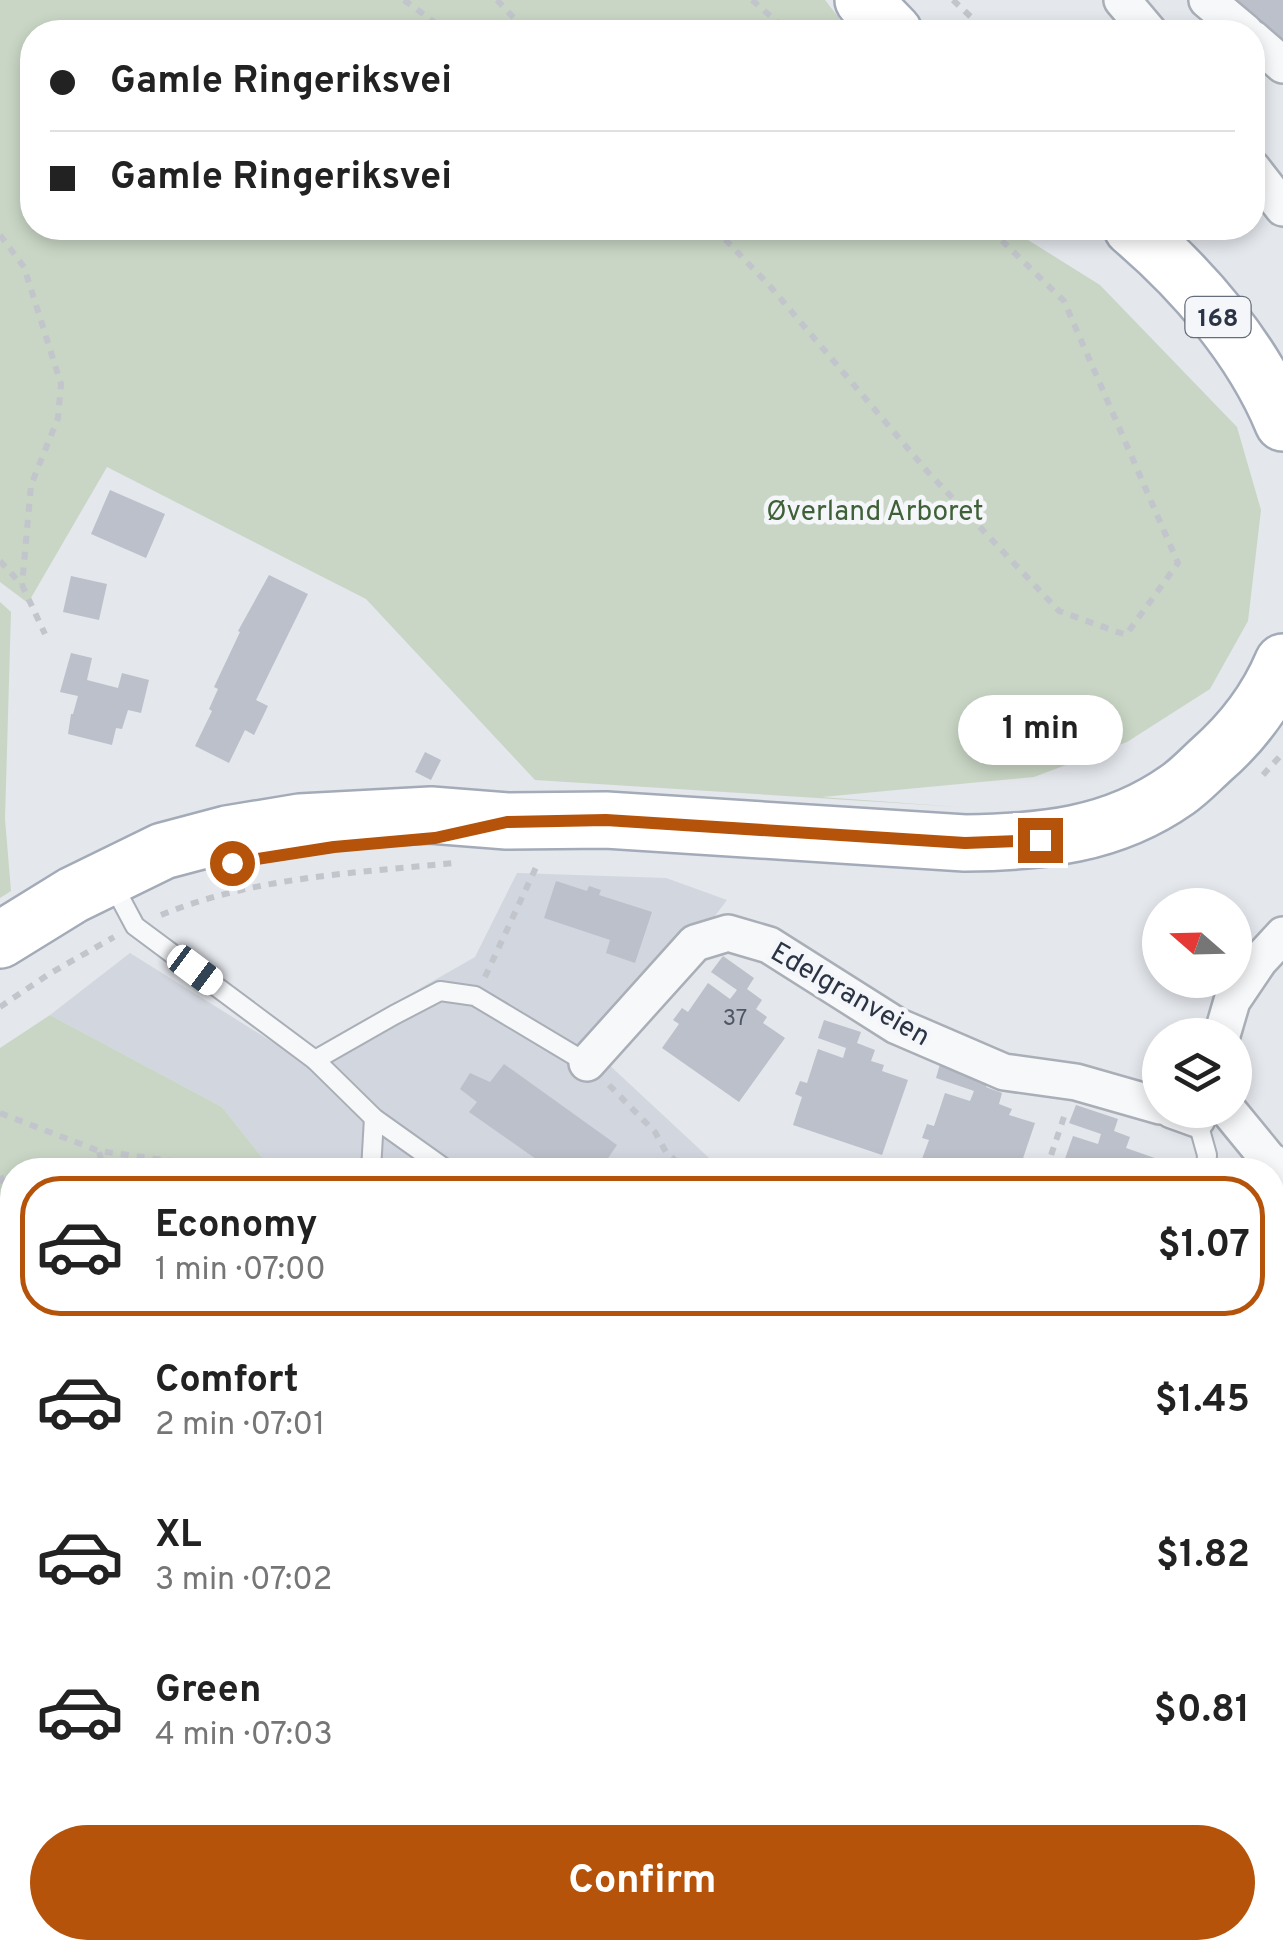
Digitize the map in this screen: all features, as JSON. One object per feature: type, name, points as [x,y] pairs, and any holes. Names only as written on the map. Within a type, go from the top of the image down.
[{"type":"main road","points":[[889,10],[927,20]]},
{"type":"main road","name":"168","points":[[1144,240],[1212,308],[1249,359],[1283,423]]},
{"type":"main road","points":[[0,971],[61,930],[121,901],[164,852],[227,834],[300,822],[431,815],[522,842],[606,820],[965,843],[1060,838],[1099,829],[1140,813],[1179,789],[1220,752],[1254,715],[1283,662]]},
{"type":"main road","points":[[0,940],[48,909],[121,901]]},
{"type":"street","points":[[1122,0],[1139,20]]},
{"type":"street","points":[[1207,0],[1231,20]]},
{"type":"street","points":[[1265,185],[1283,208]]},
{"type":"street","name":"Edelgranveien","points":[[587,1063],[695,943],[728,933],[769,945],[897,1026],[1004,1072],[1076,1082],[1142,1101]]},
{"type":"street","points":[[1227,1018],[1232,1001],[1283,934]]},
{"type":"street","points":[[1224,1128],[1262,1158]]},
{"type":"lane","points":[[121,901],[315,1060],[374,1118],[429,1158]]},
{"type":"lane","points":[[315,1060],[440,992],[475,996],[587,1063]]},
{"type":"lane","points":[[372,1158],[374,1118]]},
{"type":"lane","points":[[1205,1128],[1207,1158]]},
{"type":"path","points":[[404,0],[432,20]]},
{"type":"path","points":[[497,0],[516,20]]},
{"type":"path","points":[[752,0],[776,20]]},
{"type":"path","points":[[0,235],[24,267],[61,384],[58,418],[30,485],[22,584]]},
{"type":"path","points":[[726,240],[770,285],[927,472],[1059,611],[1126,635],[1178,563],[1064,300],[1002,240]]},
{"type":"path","points":[[0,562],[22,584],[45,634]]},
{"type":"path","points":[[475,996],[496,956],[522,842]]},
{"type":"path","points":[[0,1007],[49,974],[121,901]]},
{"type":"path","points":[[587,1063],[655,1132],[673,1158]]},
{"type":"path","points":[[1050,1158],[1076,1082]]},
{"type":"path","points":[[0,1113],[98,1152],[147,1158]]},
{"type":"path","points":[[98,1152],[100,1158]]},
{"type":"shaded area","points":[[517,873],[666,878],[727,900],[605,1061],[709,1158],[262,1158],[222,1107],[50,1015],[130,953],[298,1058],[475,957]]},
{"type":"green space","name":"Øverland Arboret","points":[[0,0],[825,0],[841,20],[20,20],[20,240],[1028,240],[1100,285],[1237,427],[1261,510],[1248,621],[1210,689],[1127,742],[1034,777],[822,797],[959,807],[535,780],[366,599],[107,467],[28,603],[0,582]]},
{"type":"green space","points":[[0,602],[11,612],[5,819],[11,891],[0,898]]},
{"type":"green space","points":[[50,1015],[222,1107],[262,1158],[0,1158],[0,1048]]},
{"type":"building","points":[[1228,0],[1283,0],[1283,51],[1269,44],[1273,33],[1265,29],[1265,20],[1237,17],[1241,6]]},
{"type":"building","points":[[110,490],[165,514],[146,558],[91,534]]},
{"type":"building","points":[[269,575],[308,594],[256,700],[268,706],[254,735],[245,730],[229,763],[195,746],[212,711],[209,709],[218,689],[214,687],[238,631]]},
{"type":"building","points":[[71,576],[107,584],[99,620],[63,612]]},
{"type":"building","points":[[71,653],[92,658],[87,680],[118,688],[122,673],[149,680],[141,713],[128,710],[122,729],[116,728],[112,745],[68,734],[78,696],[60,692]]},
{"type":"building","points":[[425,752],[441,760],[431,780],[415,772]]},
{"type":"building","points":[[556,881],[587,891],[589,886],[601,890],[599,895],[652,912],[635,963],[606,953],[610,940],[544,918]]},
{"type":"building","points":[[723,956],[754,978],[747,989],[762,1000],[756,1009],[767,1017],[763,1023],[785,1038],[739,1102],[662,1048],[679,1024],[673,1020],[682,1008],[688,1012],[708,983],[730,999],[737,990],[711,972]]},
{"type":"building","points":[[824,1020],[861,1032],[857,1043],[875,1050],[871,1061],[884,1065],[882,1071],[908,1080],[882,1155],[793,1125],[802,1097],[795,1094],[800,1081],[807,1083],[818,1049],[843,1058],[846,1048],[818,1038]]},
{"type":"building","points":[[504,1064],[617,1145],[608,1158],[535,1158],[469,1112],[477,1102],[460,1089],[470,1073],[490,1082]]},
{"type":"building","points":[[940,1064],[988,1081],[986,1087],[1002,1093],[999,1104],[1012,1109],[1009,1115],[1035,1123],[1023,1158],[922,1158],[929,1140],[922,1138],[927,1124],[934,1126],[945,1093],[970,1101],[974,1091],[936,1078]]},
{"type":"building","points":[[1076,1105],[1118,1119],[1114,1131],[1130,1137],[1126,1148],[1155,1158],[1065,1158],[1073,1136],[1098,1144],[1101,1134],[1069,1123]]},
{"type":"route","points":[[232,863],[277,854],[435,838],[507,822],[606,820],[965,843],[1040,840]]}]
